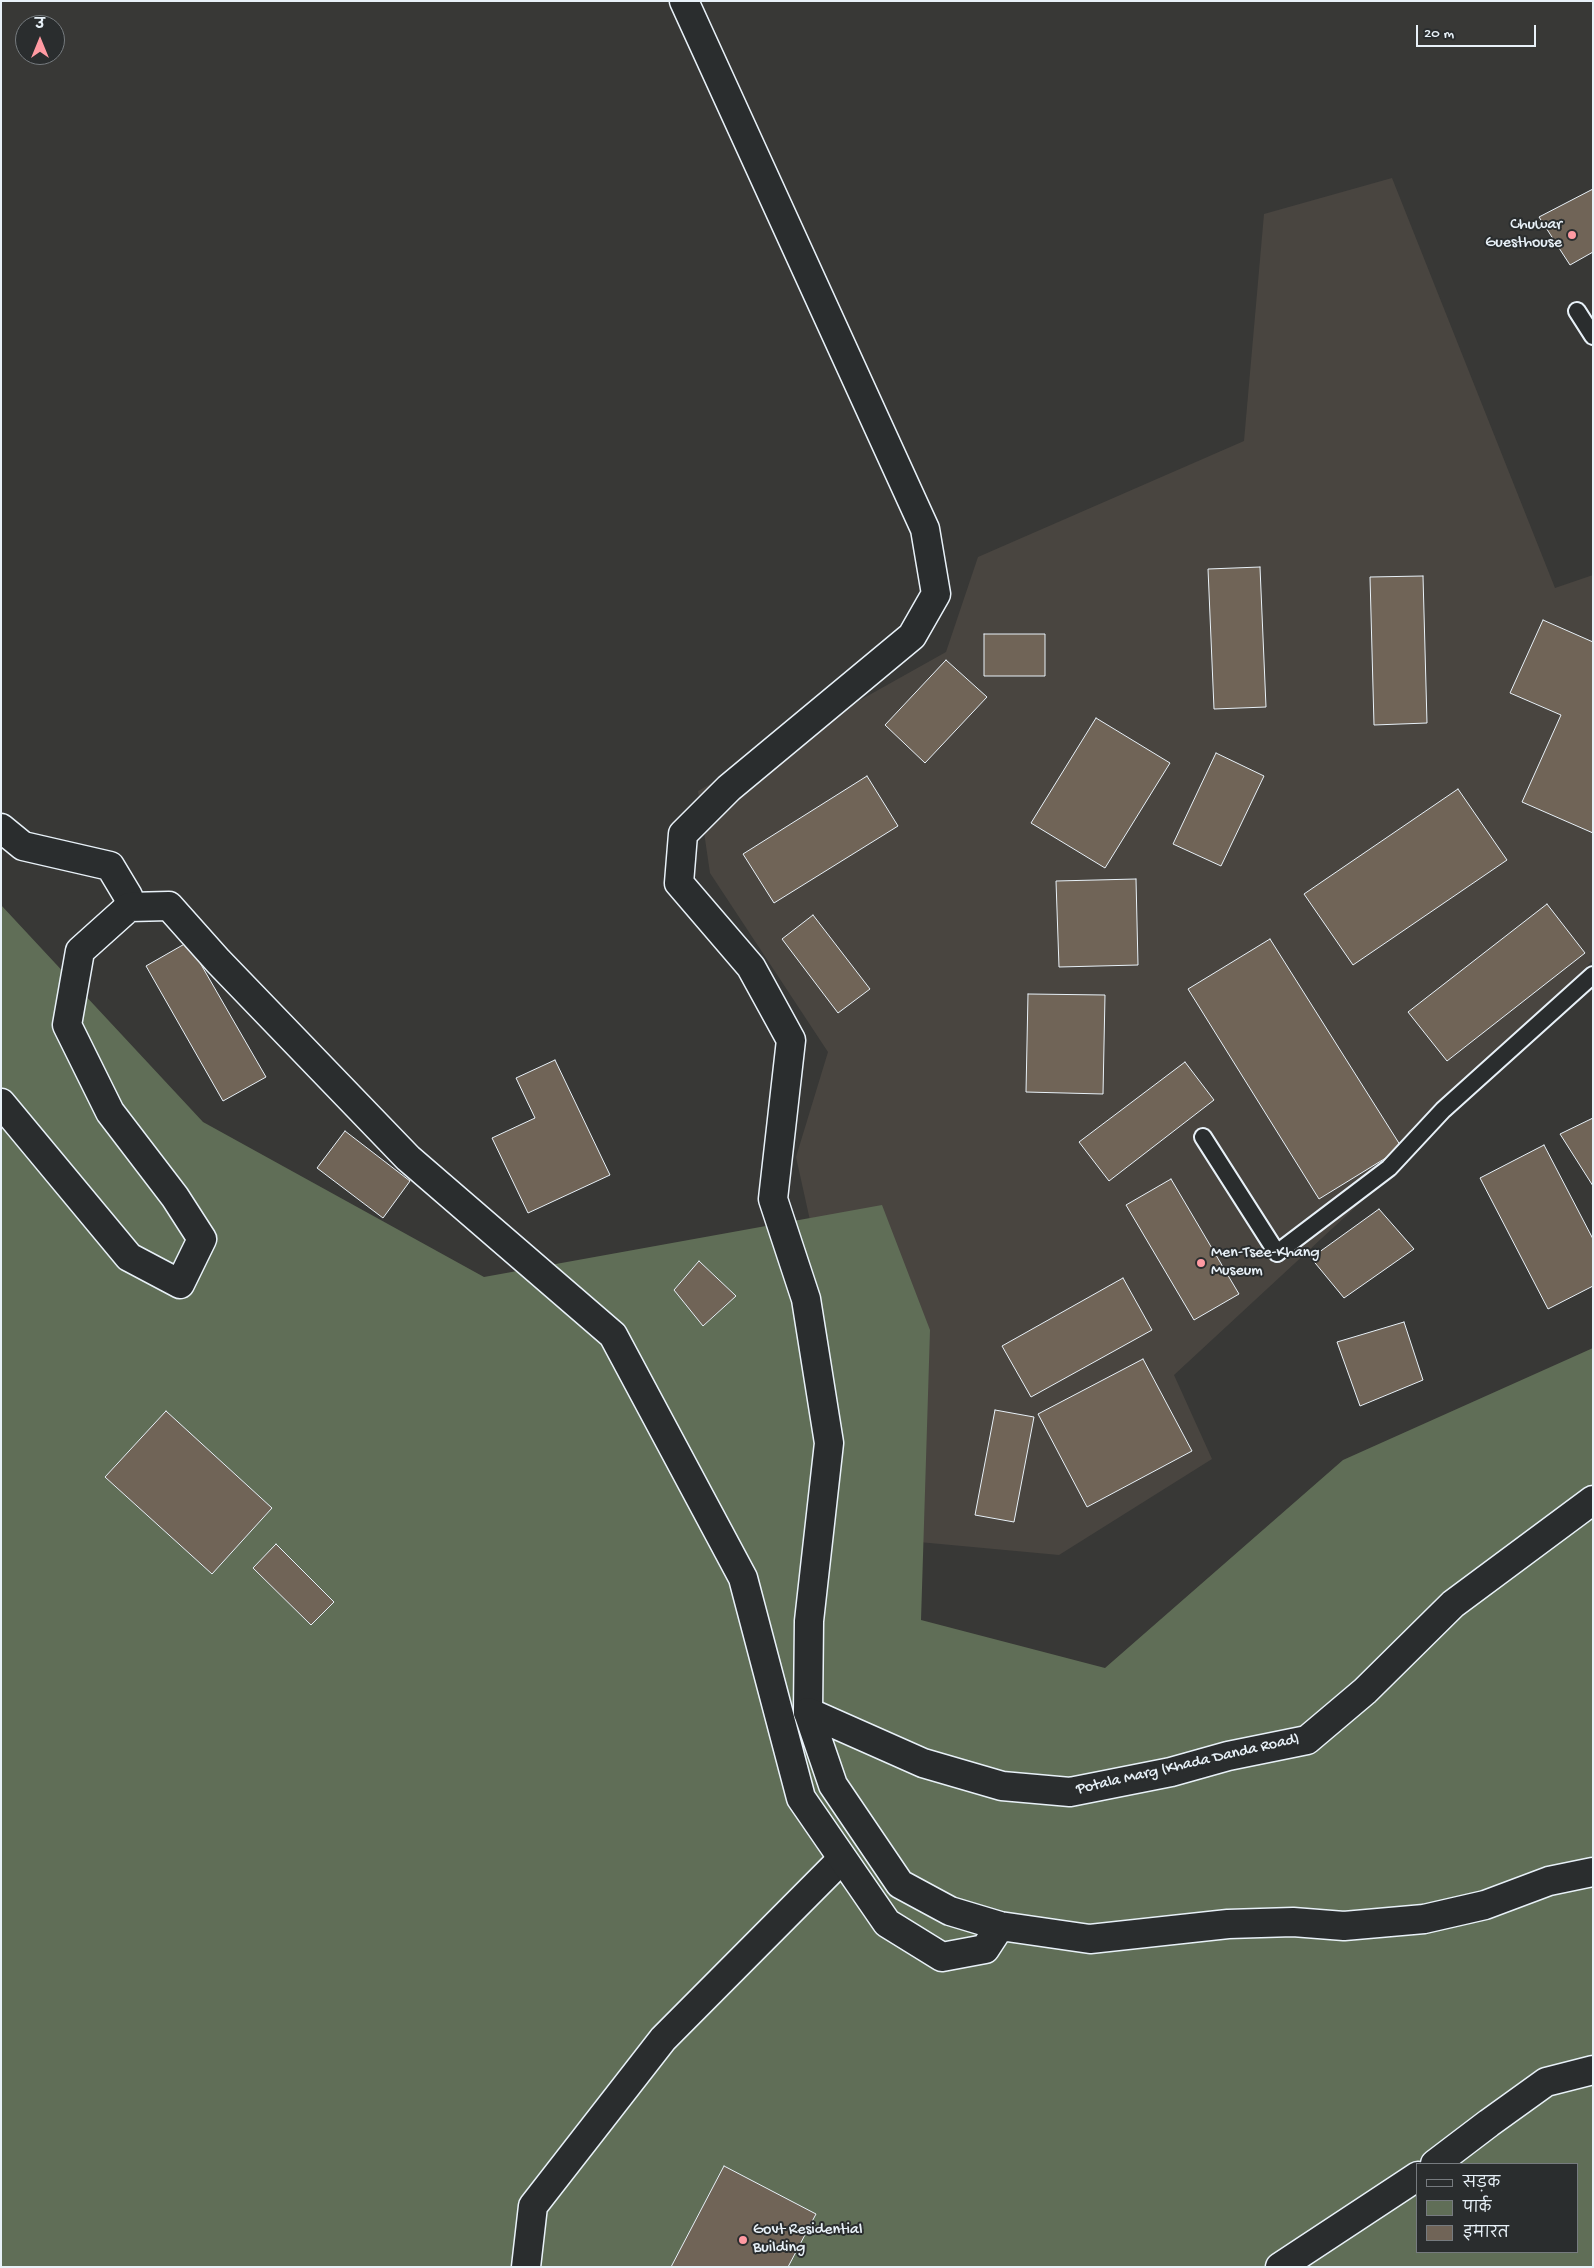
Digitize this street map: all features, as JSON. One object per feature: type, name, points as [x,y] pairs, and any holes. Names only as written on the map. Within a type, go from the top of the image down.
[{"type":"street","points":[[684,1],[925,529],[936,594],[912,636],[729,788],[683,834],[679,883],[751,967],[791,1040],[773,1199],[806,1299],[829,1443],[809,1620],[808,1712],[833,1785],[900,1884],[950,1911],[1000,1926],[1090,1939],[1169,1932],[1228,1924],[1293,1922],[1344,1926],[1424,1919],[1485,1905],[1549,1881],[1593,1872]]},
{"type":"street","points":[[1,828],[23,846],[110,866],[128,896],[129,907]]},
{"type":"street","points":[[1,1103],[129,1258],[180,1284],[202,1239],[175,1197],[110,1112],[67,1025],[80,951],[129,907],[170,906],[218,961],[408,1158],[613,1335],[743,1578],[802,1798],[887,1923],[942,1957],[985,1949],[1000,1926]]},
{"type":"street","name":"Potala Marg (Khada Danda Road)","points":[[808,1712],[922,1763],[1002,1786],[1070,1792],[1171,1772],[1228,1756],[1307,1740],[1365,1691],[1453,1604],[1593,1500]]},
{"type":"street","points":[[526,2267],[533,2206],[663,2039],[842,1858]]},
{"type":"street","points":[[1437,2163],[1546,2082],[1593,2070]]},
{"type":"street","points":[[1280,2267],[1416,2177]]},
{"type":"lane","points":[[1577,311],[1593,336]]},
{"type":"lane","points":[[1203,1137],[1277,1253],[1388,1168],[1442,1110],[1593,974]]},
{"type":"shaded area","points":[[1392,178],[1555,588],[1593,575],[1593,960],[1415,1152],[1174,1375],[1212,1459],[1059,1555],[854,1536],[840,1356],[796,1157],[828,1052],[710,873],[698,791],[946,652],[978,557],[1244,441],[1264,214]]},
{"type":"green space","points":[[1,905],[203,1122],[484,1277],[882,1205],[930,1330],[921,1620],[1105,1668],[1343,1460],[1593,1348],[1593,2267],[1,2267]]},
{"type":"building","name":"Chuwar Guesthouse","points":[[1593,189],[1593,252],[1570,265],[1539,217]]},
{"type":"building","points":[[1260,567],[1266,707],[1214,709],[1208,569]]},
{"type":"building","points":[[1423,576],[1427,723],[1374,725],[1370,577]]},
{"type":"building","points":[[1543,620],[1593,642],[1593,833],[1522,802],[1561,715],[1510,693]]},
{"type":"building","points":[[984,634],[1045,634],[1045,676],[984,676]]},
{"type":"building","points":[[946,660],[987,697],[925,763],[885,725]]},
{"type":"building","points":[[1096,718],[1170,763],[1105,868],[1031,823]]},
{"type":"building","points":[[1216,753],[1264,776],[1221,866],[1173,844]]},
{"type":"building","points":[[867,776],[898,826],[774,903],[743,854]]},
{"type":"building","points":[[1458,789],[1507,860],[1353,965],[1304,894]]},
{"type":"building","points":[[1136,879],[1138,965],[1059,967],[1056,881]]},
{"type":"building","points":[[1547,904],[1585,953],[1447,1061],[1408,1012]]},
{"type":"building","points":[[813,915],[870,989],[838,1013],[782,939]]},
{"type":"building","points":[[1270,939],[1402,1148],[1319,1199],[1188,989]]},
{"type":"building","points":[[188,942],[266,1077],[223,1101],[146,966]]},
{"type":"building","points":[[1028,994],[1105,995],[1103,1094],[1026,1092]]},
{"type":"building","points":[[555,1060],[610,1175],[528,1213],[492,1138],[535,1118],[516,1078]]},
{"type":"building","points":[[1185,1062],[1214,1100],[1109,1181],[1079,1142]]},
{"type":"building","points":[[1593,1118],[1593,1186],[1560,1134]]},
{"type":"building","points":[[345,1131],[410,1181],[383,1218],[317,1168]]},
{"type":"building","points":[[1544,1145],[1593,1239],[1593,1286],[1548,1309],[1480,1178]]},
{"type":"building","points":[[1171,1179],[1239,1294],[1194,1320],[1126,1205]]},
{"type":"building","points":[[1379,1209],[1414,1249],[1344,1298],[1311,1258]]},
{"type":"building","points":[[699,1261],[736,1296],[703,1326],[674,1290]]},
{"type":"building","points":[[1123,1278],[1152,1330],[1031,1397],[1002,1346]]},
{"type":"building","points":[[1404,1322],[1423,1380],[1360,1406],[1337,1342]]},
{"type":"building","points":[[1143,1359],[1192,1451],[1087,1507],[1038,1414]]},
{"type":"building","points":[[995,1410],[1034,1417],[1014,1522],[975,1515]]},
{"type":"building","points":[[166,1411],[272,1508],[212,1574],[105,1477]]},
{"type":"building","points":[[276,1544],[334,1602],[311,1625],[253,1568]]},
{"type":"building","name":"Govt Residential Building","points":[[724,2166],[816,2214],[788,2267],[671,2267]]},
{"type":"place","name":"Chuwar Guesthouse","points":[[1572,235]]},
{"type":"place","name":"Men-Tsee-Khang Museum","points":[[1201,1263]]},
{"type":"place","name":"Govt Residential Building","points":[[743,2240]]}]
